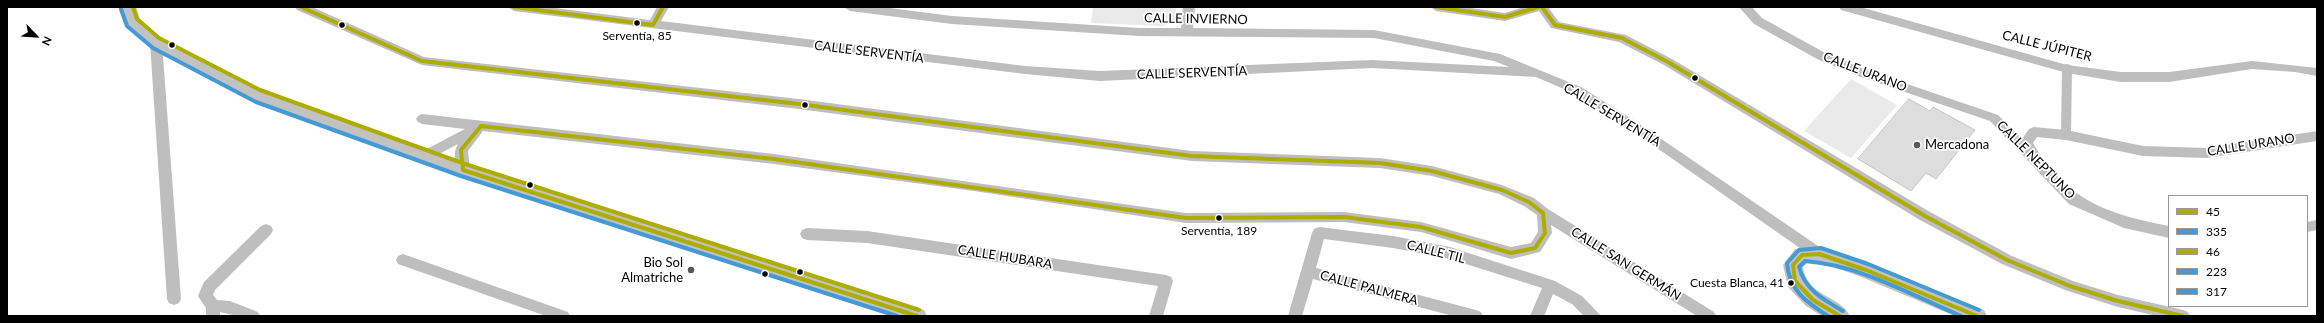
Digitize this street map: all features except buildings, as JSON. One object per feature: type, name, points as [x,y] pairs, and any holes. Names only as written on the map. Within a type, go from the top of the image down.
[{"type":"main road","points":[[127,7],[132,22],[156,43],[258,96],[424,157],[918,316]]},
{"type":"main road","points":[[1840,316],[1813,300],[1795,281],[1793,265],[1802,255],[1819,254],[1866,270],[1977,316]]},
{"type":"street","points":[[301,7],[422,60],[799,104],[1192,156],[1380,163],[1432,171],[1502,190],[1529,202],[1543,213],[1545,233],[1536,248],[1511,253],[1421,227],[1344,217],[1186,218],[974,186],[774,159],[422,119]]},
{"type":"street","name":"CALLE SERVENTÍA","points":[[514,7],[1013,68],[1100,76],[1372,64],[1537,73],[1577,90],[1631,124],[1819,254]]},
{"type":"street","points":[[653,25],[663,7]]},
{"type":"street","name":"CALLE INVIERNO","points":[[850,7],[952,20],[1186,34],[1374,34],[1496,57],[1537,73]]},
{"type":"street","points":[[1186,34],[1189,7]]},
{"type":"street","points":[[1436,7],[1505,17],[1538,7]]},
{"type":"street","points":[[1542,7],[1555,25],[1622,38],[1668,62],[1925,216],[2007,260],[2070,286],[2118,301],[2183,316]]},
{"type":"street","name":"CALLE URANO","points":[[1744,7],[1758,21],[1823,57],[1865,74],[1994,118]]},
{"type":"street","name":"CALLE JÚPITER","points":[[1845,7],[2067,69],[2122,77],[2169,77],[2252,65],[2296,68],[2317,72]]},
{"type":"street","points":[[156,43],[174,299]]},
{"type":"street","points":[[2066,134],[2067,69]]},
{"type":"street","name":"CALLE NEPTUNO","points":[[1994,118],[2074,200],[2093,210],[2128,224],[2168,232]]},
{"type":"street","points":[[424,157],[481,126]]},
{"type":"street","points":[[463,170],[461,150],[481,126]]},
{"type":"street","name":"CALLE URANO","points":[[2035,159],[2026,143],[2034,132],[2066,134],[2143,151],[2208,153],[2317,136]]},
{"type":"street","name":"CALLE SAN GERMÁN","points":[[1543,213],[1709,316]]},
{"type":"street","points":[[253,316],[230,307],[213,311],[205,296],[209,286],[266,230]]},
{"type":"street","name":"CALLE TIL","points":[[1308,272],[1320,233],[1393,242],[1450,253],[1550,285],[1576,300],[1594,316]]},
{"type":"street","name":"CALLE HUBARA","points":[[807,234],[867,237],[1166,281],[1156,316]]},
{"type":"street","points":[[403,260],[563,316]]},
{"type":"street","points":[[1295,316],[1308,272]]},
{"type":"street","name":"CALLE PALMERA","points":[[1308,272],[1476,316]]},
{"type":"street","points":[[1537,316],[1550,285]]},
{"type":"shaded area","points":[[1093,7],[1173,7],[1176,8],[1175,20],[1163,26],[1091,23]]},
{"type":"shaded area","points":[[1851,79],[1897,105],[1851,158],[1804,131]]},
{"type":"transit line","name":"46","points":[[133,7],[137,19],[159,38],[260,90],[465,164],[919,310]]},
{"type":"transit line","name":"45","points":[[301,7],[422,61],[799,104],[1192,156],[1380,163],[1432,171],[1502,190],[1529,202],[1543,213],[1545,233],[1535,248],[1511,253],[1421,227],[1344,217],[1186,218],[774,159],[481,126],[461,150],[463,170],[917,316]]},
{"type":"transit line","name":"45","points":[[514,7],[653,25],[663,7]]},
{"type":"transit line","name":"45","points":[[1436,7],[1505,17],[1538,7]]},
{"type":"transit line","name":"45","points":[[1542,7],[1555,25],[1622,38],[1668,62],[1925,216],[2007,260],[2070,286],[2118,301],[2183,316]]},
{"type":"transit line","name":"335","points":[[121,9],[127,26],[153,48],[256,102],[461,176],[897,316]]},
{"type":"transit line","name":"317","points":[[1828,316],[1806,301],[1794,289],[1790,281],[1787,263],[1799,250],[1821,248],[1868,264],[1979,310]]},
{"type":"transit line","name":"45","points":[[1840,316],[1813,300],[1795,281],[1793,265],[1802,255],[1819,254],[1866,270],[1977,316]]},
{"type":"transit line","name":"223","points":[[1843,311],[1815,294],[1809,288],[1801,275],[1799,267],[1805,261],[1821,262],[1883,282],[1961,316]]},
{"type":"place","name":"Serventía, 85","points":[[637,23]]},
{"type":"place","name":"Mercadona","points":[[1917,145]]},
{"type":"place","name":"Serventía, 189","points":[[1219,218]]},
{"type":"place","name":"Bio Sol Almatriche","points":[[691,270]]},
{"type":"place","name":"Cuesta Blanca, 41","points":[[1791,283]]}]
